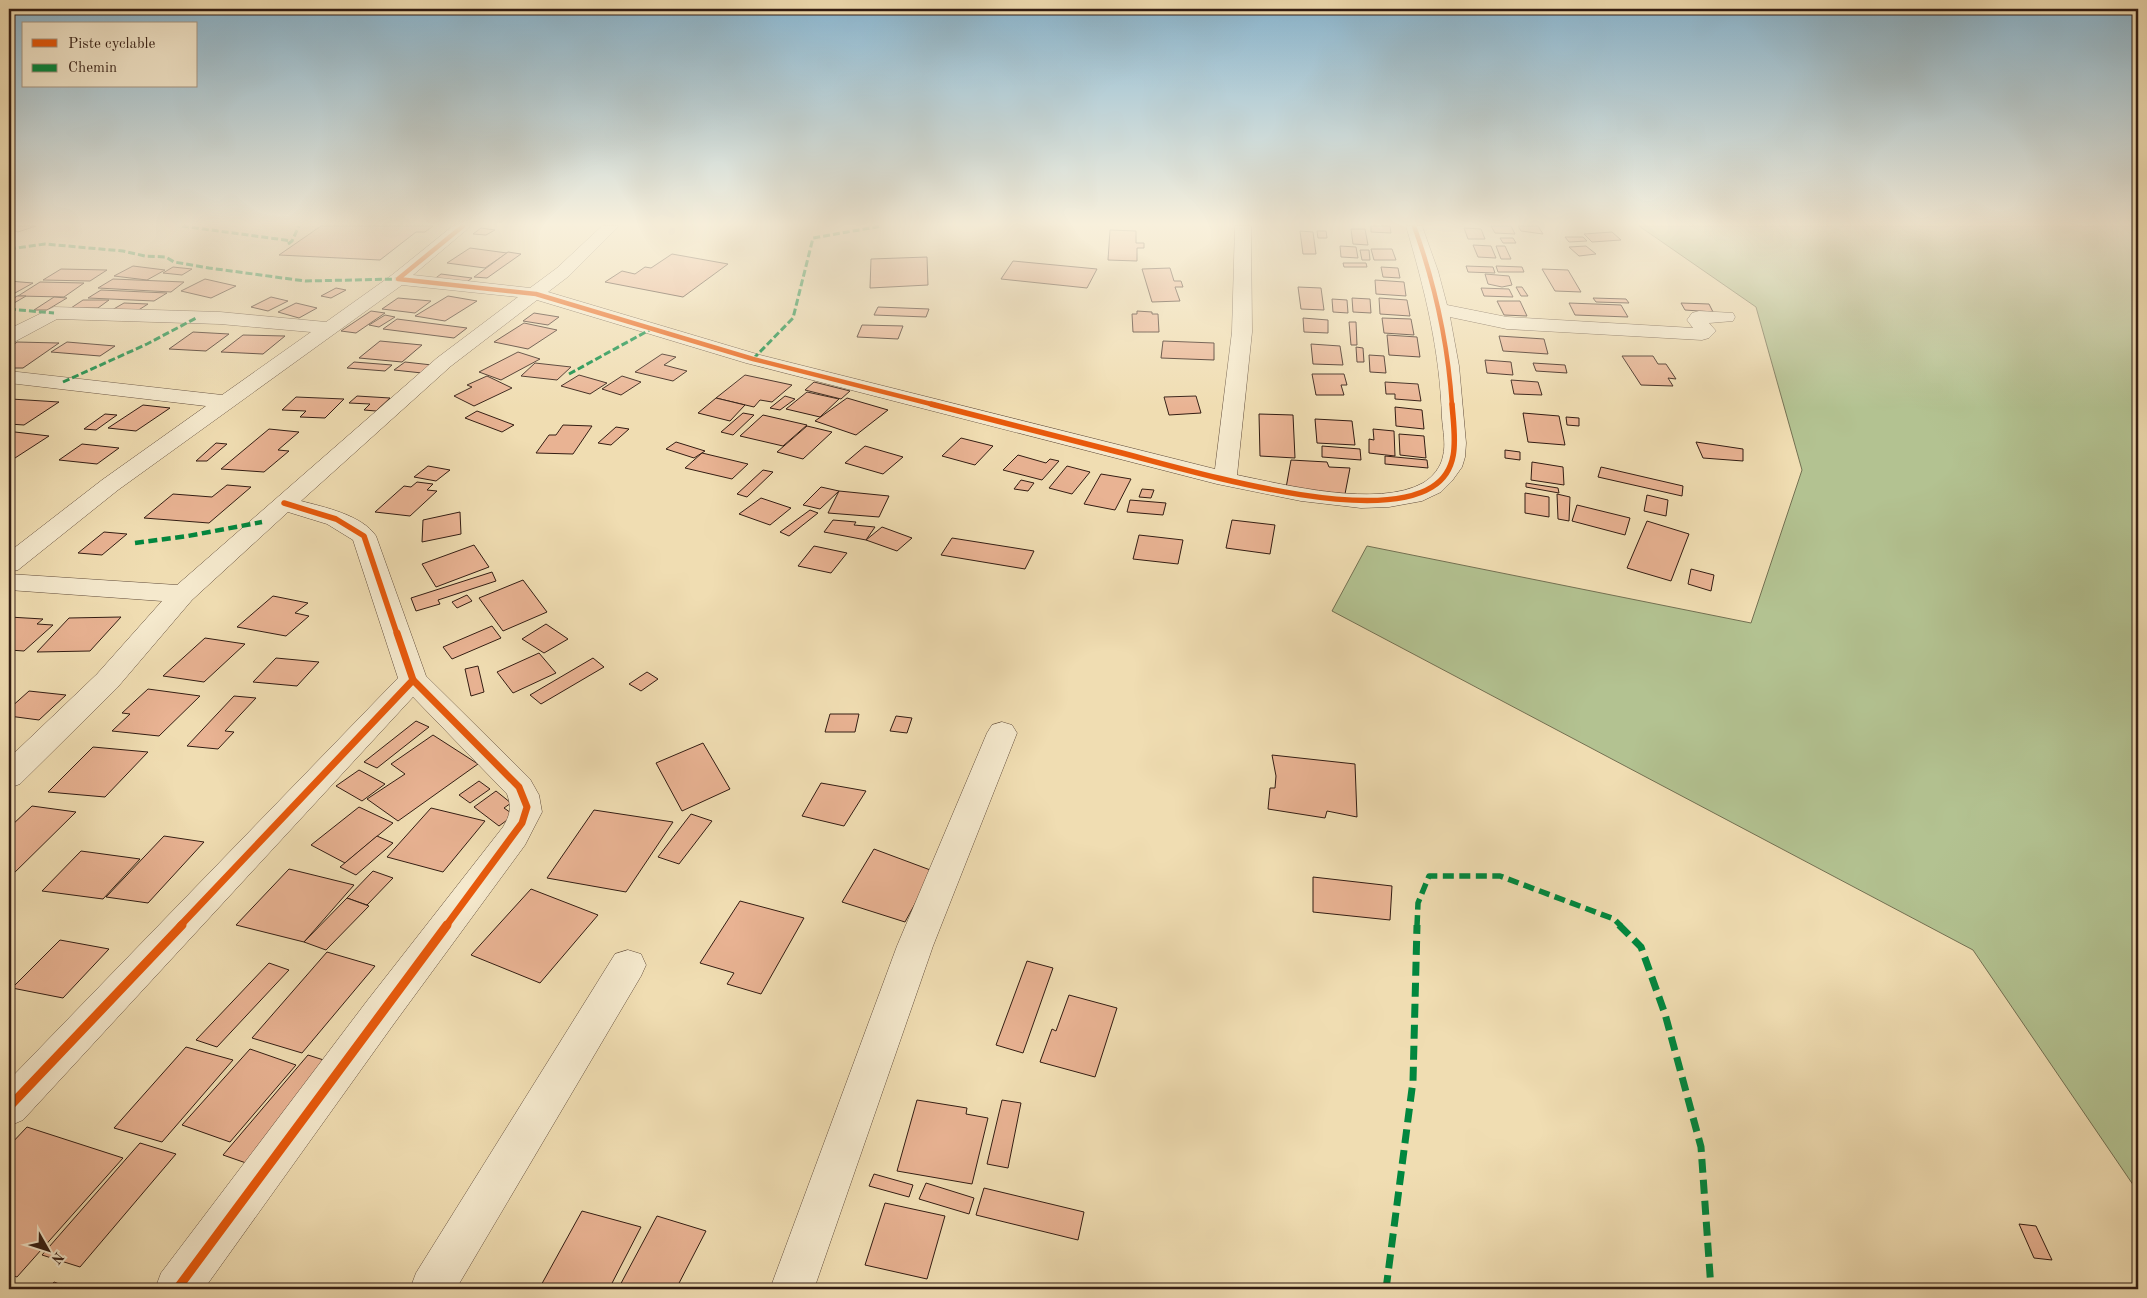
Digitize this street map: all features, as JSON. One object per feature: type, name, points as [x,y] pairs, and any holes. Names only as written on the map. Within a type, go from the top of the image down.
[{"type":"street","points":[[9,564],[110,486],[388,287]]},
{"type":"street","points":[[468,287],[536,294],[753,359],[1224,479],[1300,495],[1371,501],[1400,498],[1432,488],[1444,476],[1455,454],[1451,381],[1432,287]]},
{"type":"street","points":[[9,776],[107,681],[182,594],[444,362],[545,287]]},
{"type":"street","points":[[1224,479],[1242,332],[1242,287]]},
{"type":"street","points":[[1438,309],[1507,324],[1702,334],[1705,334],[1706,331],[1697,320],[1699,317],[1726,317]]},
{"type":"street","points":[[9,337],[54,313],[220,318],[331,328]]},
{"type":"street","points":[[9,377],[226,402]]},
{"type":"street","points":[[177,1289],[527,816],[526,799],[519,787],[413,680],[364,536],[336,519],[284,502]]},
{"type":"street","points":[[9,582],[182,594]]},
{"type":"street","points":[[9,1107],[413,680]]},
{"type":"street","points":[[792,1289],[915,946],[1002,732]]},
{"type":"street","points":[[432,1289],[628,965]]},
{"type":"green space","points":[[1726,287],[2138,287],[2138,1192],[1973,950],[1332,611],[1367,546],[1751,623],[1802,470],[1756,307]]},
{"type":"building","points":[[9,287],[27,287],[15,293],[9,292]]},
{"type":"building","points":[[33,287],[79,287],[64,297],[18,296]]},
{"type":"building","points":[[100,287],[178,287],[171,292],[98,288]]},
{"type":"building","points":[[190,287],[235,287],[211,298],[181,291]]},
{"type":"building","points":[[629,287],[697,287],[683,297]]},
{"type":"building","points":[[870,287],[898,287],[870,288]]},
{"type":"building","points":[[1147,287],[1183,287],[1175,287],[1180,301],[1152,302]]},
{"type":"building","points":[[1298,287],[1321,288],[1324,310],[1301,309]]},
{"type":"building","points":[[1375,287],[1405,287],[1406,296],[1376,294]]},
{"type":"building","points":[[1516,287],[1522,287],[1528,296],[1521,296]]},
{"type":"building","points":[[1552,287],[1578,287],[1581,292],[1555,291]]},
{"type":"building","points":[[336,288],[346,290],[331,298],[321,296]]},
{"type":"building","points":[[1481,288],[1509,289],[1513,297],[1484,296]]},
{"type":"building","points":[[101,290],[167,293],[154,301],[88,298]]},
{"type":"building","points":[[17,296],[26,296],[9,306],[9,302]]},
{"type":"building","points":[[448,296],[477,301],[445,321],[415,316]]},
{"type":"building","points":[[54,297],[67,298],[47,310],[34,310]]},
{"type":"building","points":[[271,297],[288,301],[268,311],[251,307]]},
{"type":"building","points":[[398,298],[431,301],[415,313],[382,309]]},
{"type":"building","points":[[1352,298],[1370,299],[1371,313],[1353,312]]},
{"type":"building","points":[[1379,298],[1407,300],[1410,316],[1380,314]]},
{"type":"building","points":[[1593,298],[1626,299],[1629,303],[1596,302]]},
{"type":"building","points":[[1332,299],[1347,300],[1348,313],[1333,312]]},
{"type":"building","points":[[83,300],[109,300],[98,308],[71,308]]},
{"type":"building","points":[[1497,301],[1520,301],[1527,316],[1504,315]]},
{"type":"building","points":[[124,303],[148,304],[137,311],[112,310]]},
{"type":"building","points":[[296,303],[317,308],[299,318],[278,312]]},
{"type":"building","points":[[1569,303],[1621,305],[1628,317],[1575,315]]},
{"type":"building","points":[[1681,303],[1709,304],[1713,312],[1685,310]]},
{"type":"building","points":[[878,307],[929,309],[926,317],[874,315]]},
{"type":"building","points":[[371,311],[385,313],[356,333],[341,331]]},
{"type":"building","points":[[1137,311],[1158,314],[1159,332],[1133,332],[1132,314],[1137,314]]},
{"type":"building","points":[[534,313],[559,317],[548,325],[523,321]]},
{"type":"building","points":[[385,315],[395,317],[379,327],[369,325]]},
{"type":"building","points":[[1303,318],[1328,320],[1328,333],[1304,332]]},
{"type":"building","points":[[1382,318],[1411,319],[1414,335],[1384,333]]},
{"type":"building","points":[[397,319],[467,328],[454,338],[383,329]]},
{"type":"building","points":[[1349,322],[1356,322],[1357,345],[1351,345]]},
{"type":"building","points":[[524,323],[557,330],[528,349],[494,342]]},
{"type":"building","points":[[862,325],[903,326],[898,339],[857,337]]},
{"type":"building","points":[[193,332],[229,334],[206,351],[169,349]]},
{"type":"building","points":[[243,335],[285,336],[263,354],[221,352]]},
{"type":"building","points":[[1387,335],[1417,337],[1420,357],[1389,355]]},
{"type":"building","points":[[1499,336],[1544,339],[1548,354],[1503,351]]},
{"type":"building","points":[[380,341],[422,345],[402,362],[359,358]]},
{"type":"building","points":[[1163,341],[1214,343],[1214,360],[1161,358]]},
{"type":"building","points":[[17,342],[59,343],[23,368],[9,368],[9,348]]},
{"type":"building","points":[[67,342],[115,346],[100,356],[51,352]]},
{"type":"building","points":[[1311,344],[1340,346],[1343,365],[1313,364]]},
{"type":"building","points":[[1356,347],[1363,348],[1364,362],[1357,362]]},
{"type":"building","points":[[518,352],[540,359],[501,380],[479,372]]},
{"type":"building","points":[[662,354],[676,357],[664,365],[687,371],[673,381],[635,372]]},
{"type":"building","points":[[1369,355],[1384,356],[1386,373],[1370,372]]},
{"type":"building","points":[[1622,356],[1653,356],[1658,364],[1666,364],[1676,379],[1668,378],[1673,386],[1641,385]]},
{"type":"building","points":[[1485,360],[1511,362],[1513,375],[1487,373]]},
{"type":"building","points":[[354,362],[392,365],[385,371],[347,368]]},
{"type":"building","points":[[405,362],[432,365],[422,373],[394,370]]},
{"type":"building","points":[[535,363],[571,367],[557,380],[521,376]]},
{"type":"building","points":[[1533,363],[1565,365],[1567,373],[1536,371]]},
{"type":"building","points":[[1312,374],[1344,374],[1347,385],[1341,385],[1344,395],[1316,395]]},
{"type":"building","points":[[579,375],[607,383],[590,394],[561,386]]},
{"type":"building","points":[[745,375],[792,385],[772,402],[760,400],[754,407],[716,398]]},
{"type":"building","points":[[487,376],[512,388],[474,406],[454,396],[472,387],[467,385]]},
{"type":"building","points":[[622,376],[641,382],[621,395],[602,389]]},
{"type":"building","points":[[1511,380],[1538,382],[1542,395],[1514,394]]},
{"type":"building","points":[[814,382],[850,391],[841,399],[805,390]]},
{"type":"building","points":[[1385,382],[1418,384],[1421,401],[1395,399],[1395,394],[1386,394]]},
{"type":"building","points":[[807,392],[839,399],[820,417],[786,409]]},
{"type":"building","points":[[357,396],[390,398],[376,411],[364,410],[370,404],[349,403]]},
{"type":"building","points":[[785,396],[795,399],[780,410],[770,408]]},
{"type":"building","points":[[1196,396],[1201,413],[1169,415],[1164,397]]},
{"type":"building","points":[[296,397],[344,399],[325,418],[300,417],[306,411],[282,410]]},
{"type":"building","points":[[716,398],[745,405],[730,421],[698,413]]},
{"type":"building","points":[[847,398],[888,410],[856,435],[815,421]]},
{"type":"building","points":[[9,400],[59,402],[24,425],[9,424]]},
{"type":"building","points":[[143,405],[170,408],[136,431],[108,428]]},
{"type":"building","points":[[1395,407],[1422,410],[1424,429],[1396,426]]},
{"type":"building","points":[[477,411],[514,425],[502,432],[465,418]]},
{"type":"building","points":[[743,413],[754,415],[733,435],[721,432]]},
{"type":"building","points":[[1523,413],[1559,416],[1565,445],[1528,442]]},
{"type":"building","points":[[105,414],[117,415],[96,430],[84,429]]},
{"type":"building","points":[[1259,414],[1293,415],[1295,458],[1260,456]]},
{"type":"building","points":[[763,415],[807,425],[783,446],[740,436]]},
{"type":"building","points":[[1566,417],[1579,418],[1579,426],[1567,425]]},
{"type":"building","points":[[1315,419],[1352,421],[1355,445],[1317,443]]},
{"type":"building","points":[[563,425],[592,426],[573,454],[536,453],[549,435],[556,435]]},
{"type":"building","points":[[807,426],[832,432],[803,459],[777,452]]},
{"type":"building","points":[[616,427],[629,429],[611,445],[598,443]]},
{"type":"building","points":[[269,429],[299,432],[278,450],[289,451],[264,472],[221,469]]},
{"type":"building","points":[[1373,429],[1394,431],[1395,456],[1369,453],[1369,439],[1374,440]]},
{"type":"building","points":[[15,432],[49,436],[15,458],[9,458],[9,436]]},
{"type":"building","points":[[1399,434],[1424,436],[1426,458],[1400,455]]},
{"type":"building","points":[[961,438],[993,446],[975,465],[942,456]]},
{"type":"building","points":[[676,442],[705,451],[694,458],[666,449]]},
{"type":"building","points":[[1696,442],[1743,449],[1743,461],[1703,458]]},
{"type":"building","points":[[216,443],[227,444],[207,461],[196,461]]},
{"type":"building","points":[[82,444],[119,448],[97,464],[59,460]]},
{"type":"building","points":[[865,446],[903,457],[883,474],[845,463]]},
{"type":"building","points":[[1322,446],[1360,449],[1361,460],[1322,457]]},
{"type":"building","points":[[1505,450],[1520,452],[1520,460],[1505,458]]},
{"type":"building","points":[[702,453],[748,464],[732,479],[685,468]]},
{"type":"building","points":[[1018,455],[1046,463],[1050,459],[1059,461],[1042,480],[1003,470]]},
{"type":"building","points":[[1385,456],[1427,460],[1428,468],[1385,464]]},
{"type":"building","points":[[1291,460],[1327,462],[1329,467],[1350,468],[1345,494],[1286,488]]},
{"type":"building","points":[[1532,462],[1563,467],[1564,485],[1531,480]]},
{"type":"building","points":[[428,466],[450,470],[436,481],[414,477]]},
{"type":"building","points":[[1067,466],[1090,472],[1072,494],[1049,488]]},
{"type":"building","points":[[1601,467],[1683,486],[1682,496],[1598,477]]},
{"type":"building","points":[[763,470],[773,472],[747,497],[737,494]]},
{"type":"building","points":[[1101,474],[1131,479],[1115,510],[1084,504]]},
{"type":"building","points":[[1021,480],[1034,483],[1028,491],[1014,489]]},
{"type":"building","points":[[417,482],[433,484],[427,490],[437,491],[410,516],[375,512],[404,486],[411,487]]},
{"type":"building","points":[[1526,483],[1558,488],[1559,493],[1526,487]]},
{"type":"building","points":[[227,485],[251,487],[209,523],[144,518],[173,494],[212,497]]},
{"type":"building","points":[[821,487],[839,491],[820,509],[803,505]]},
{"type":"building","points":[[1142,489],[1154,490],[1151,498],[1139,497]]},
{"type":"building","points":[[839,491],[889,496],[879,517],[828,513]]},
{"type":"building","points":[[1525,493],[1549,497],[1549,517],[1525,513]]},
{"type":"building","points":[[1557,494],[1570,497],[1569,521],[1558,519]]},
{"type":"building","points":[[1647,495],[1668,500],[1666,516],[1644,511]]},
{"type":"building","points":[[761,498],[791,508],[770,525],[739,514]]},
{"type":"building","points":[[1130,500],[1166,503],[1163,515],[1127,512]]},
{"type":"building","points":[[1577,505],[1630,518],[1625,535],[1572,521]]},
{"type":"building","points":[[810,510],[818,513],[789,536],[780,532]]},
{"type":"building","points":[[460,512],[461,534],[422,542],[423,520]]},
{"type":"building","points":[[833,520],[856,522],[854,525],[875,527],[866,540],[824,532]]},
{"type":"building","points":[[1232,520],[1275,525],[1270,554],[1226,548]]},
{"type":"building","points":[[1647,521],[1689,534],[1671,581],[1627,568]]},
{"type":"building","points":[[882,527],[912,538],[897,551],[866,540]]},
{"type":"building","points":[[104,532],[127,534],[102,555],[78,553]]},
{"type":"building","points":[[1139,535],[1183,540],[1178,564],[1133,559]]},
{"type":"building","points":[[952,538],[1034,551],[1025,569],[941,555]]},
{"type":"building","points":[[474,545],[489,567],[436,587],[422,564]]},
{"type":"building","points":[[814,546],[847,553],[831,573],[798,566]]},
{"type":"building","points":[[1691,569],[1714,575],[1711,591],[1688,584]]},
{"type":"building","points":[[492,572],[496,581],[438,600],[440,604],[416,611],[411,598]]},
{"type":"building","points":[[523,580],[547,612],[503,631],[479,598]]},
{"type":"building","points":[[467,595],[472,601],[457,608],[452,602]]},
{"type":"building","points":[[273,596],[308,603],[295,613],[309,616],[286,636],[237,627]]},
{"type":"building","points":[[9,617],[43,619],[37,624],[53,625],[24,651],[9,650]]},
{"type":"building","points":[[121,617],[90,651],[37,652],[69,618]]},
{"type":"building","points":[[546,624],[568,639],[544,653],[522,639]]},
{"type":"building","points":[[492,626],[501,638],[452,659],[443,647]]},
{"type":"building","points":[[205,638],[245,644],[204,682],[163,676]]},
{"type":"building","points":[[539,653],[556,673],[513,693],[497,672]]},
{"type":"building","points":[[276,658],[319,662],[297,686],[253,682]]},
{"type":"building","points":[[593,658],[604,667],[541,704],[530,695]]},
{"type":"building","points":[[478,666],[484,692],[471,696],[465,669]]},
{"type":"building","points":[[647,672],[658,679],[641,691],[629,684]]},
{"type":"building","points":[[148,689],[200,696],[159,736],[112,731],[130,714],[122,713]]},
{"type":"building","points":[[29,691],[66,695],[39,720],[9,716],[9,709]]},
{"type":"building","points":[[234,696],[256,698],[225,731],[234,732],[218,749],[187,746]]},
{"type":"building","points":[[830,714],[859,714],[855,732],[825,732]]},
{"type":"building","points":[[896,716],[912,718],[907,733],[890,731]]},
{"type":"building","points":[[416,721],[429,727],[377,768],[364,762]]},
{"type":"building","points":[[433,735],[478,764],[398,821],[367,799],[405,774],[391,764]]},
{"type":"building","points":[[703,743],[730,789],[682,811],[656,763]]},
{"type":"building","points":[[93,747],[148,752],[105,797],[48,792]]},
{"type":"building","points":[[1272,755],[1355,764],[1357,817],[1327,811],[1325,818],[1268,809],[1270,788],[1275,788],[1276,776]]},
{"type":"building","points":[[359,770],[385,784],[362,801],[336,786]]},
{"type":"building","points":[[479,781],[490,789],[470,803],[459,795]]},
{"type":"building","points":[[821,783],[866,791],[844,826],[802,816]]},
{"type":"building","points":[[496,791],[511,803],[504,808],[514,815],[499,826],[474,807]]},
{"type":"building","points":[[32,806],[76,812],[9,878],[9,828]]},
{"type":"building","points":[[359,807],[393,823],[345,863],[311,845]]},
{"type":"building","points":[[431,808],[485,821],[443,872],[387,857]]},
{"type":"building","points":[[594,810],[673,822],[626,892],[547,878]]},
{"type":"building","points":[[691,814],[712,821],[679,864],[658,857]]},
{"type":"building","points":[[164,836],[204,842],[148,903],[106,897]]},
{"type":"building","points":[[377,836],[393,843],[356,875],[340,867]]},
{"type":"building","points":[[874,849],[933,871],[905,922],[842,902]]},
{"type":"building","points":[[81,851],[140,859],[103,899],[42,891]]},
{"type":"building","points":[[289,869],[354,885],[304,942],[236,925]]},
{"type":"building","points":[[373,871],[393,878],[367,905],[347,898]]},
{"type":"building","points":[[1313,877],[1392,886],[1390,920],[1313,912]]},
{"type":"building","points":[[531,889],[598,915],[540,983],[471,955]]},
{"type":"building","points":[[347,898],[369,906],[326,950],[304,942]]},
{"type":"building","points":[[740,901],[804,918],[761,994],[727,984],[734,973],[700,963]]},
{"type":"building","points":[[60,940],[109,949],[63,998],[12,988]]},
{"type":"building","points":[[327,952],[375,966],[302,1053],[252,1038]]},
{"type":"building","points":[[1027,961],[1053,968],[1023,1053],[996,1045]]},
{"type":"building","points":[[269,963],[289,970],[217,1047],[196,1040]]},
{"type":"building","points":[[1069,995],[1117,1008],[1095,1077],[1040,1062],[1052,1029],[1056,1031]]},
{"type":"building","points":[[186,1047],[233,1060],[162,1142],[114,1128]]},
{"type":"building","points":[[250,1049],[296,1065],[230,1142],[182,1125]]},
{"type":"building","points":[[308,1055],[333,1063],[249,1164],[223,1155]]},
{"type":"building","points":[[917,1100],[967,1108],[966,1114],[988,1118],[972,1184],[897,1171]]},
{"type":"building","points":[[1002,1100],[1021,1103],[1008,1168],[987,1164]]},
{"type":"building","points":[[27,1127],[123,1158],[17,1277],[9,1274],[9,1146]]},
{"type":"building","points":[[140,1143],[176,1154],[80,1267],[42,1255]]},
{"type":"building","points":[[874,1174],[913,1185],[909,1197],[869,1186]]},
{"type":"building","points":[[926,1183],[974,1198],[969,1214],[919,1199]]},
{"type":"building","points":[[984,1188],[1084,1212],[1078,1240],[976,1215]]},
{"type":"building","points":[[885,1203],[945,1216],[927,1279],[865,1265]]},
{"type":"building","points":[[582,1211],[641,1227],[609,1289],[539,1289]]},
{"type":"building","points":[[657,1216],[706,1231],[676,1289],[618,1289]]},
{"type":"building","points":[[2019,1224],[2036,1226],[2052,1260],[2034,1258]]},
{"type":"building","points":[[54,1282],[72,1289],[48,1289]]},
{"type":"marked path","points":[[753,359],[793,318],[801,287]]},
{"type":"marked path","points":[[9,309],[54,313]]},
{"type":"marked path","points":[[63,382],[147,344],[198,317]]},
{"type":"marked path","points":[[569,374],[653,328]]},
{"type":"marked path","points":[[135,543],[188,536],[262,522]]},
{"type":"marked path","points":[[1386,1289],[1413,1081],[1418,903],[1429,876],[1500,876],[1614,919],[1641,947],[1665,1014],[1701,1147],[1711,1289]]},
{"type":"cycle path","points":[[468,287],[536,294],[753,359],[1225,479],[1301,494],[1361,501],[1389,500],[1414,496],[1433,487],[1441,480],[1453,462],[1455,443],[1449,366],[1434,287]]},
{"type":"cycle path","points":[[9,1107],[413,680],[364,536],[336,519],[284,503]]},
{"type":"cycle path","points":[[177,1289],[380,1013],[514,836],[525,817],[526,801],[519,787],[413,680]]}]
